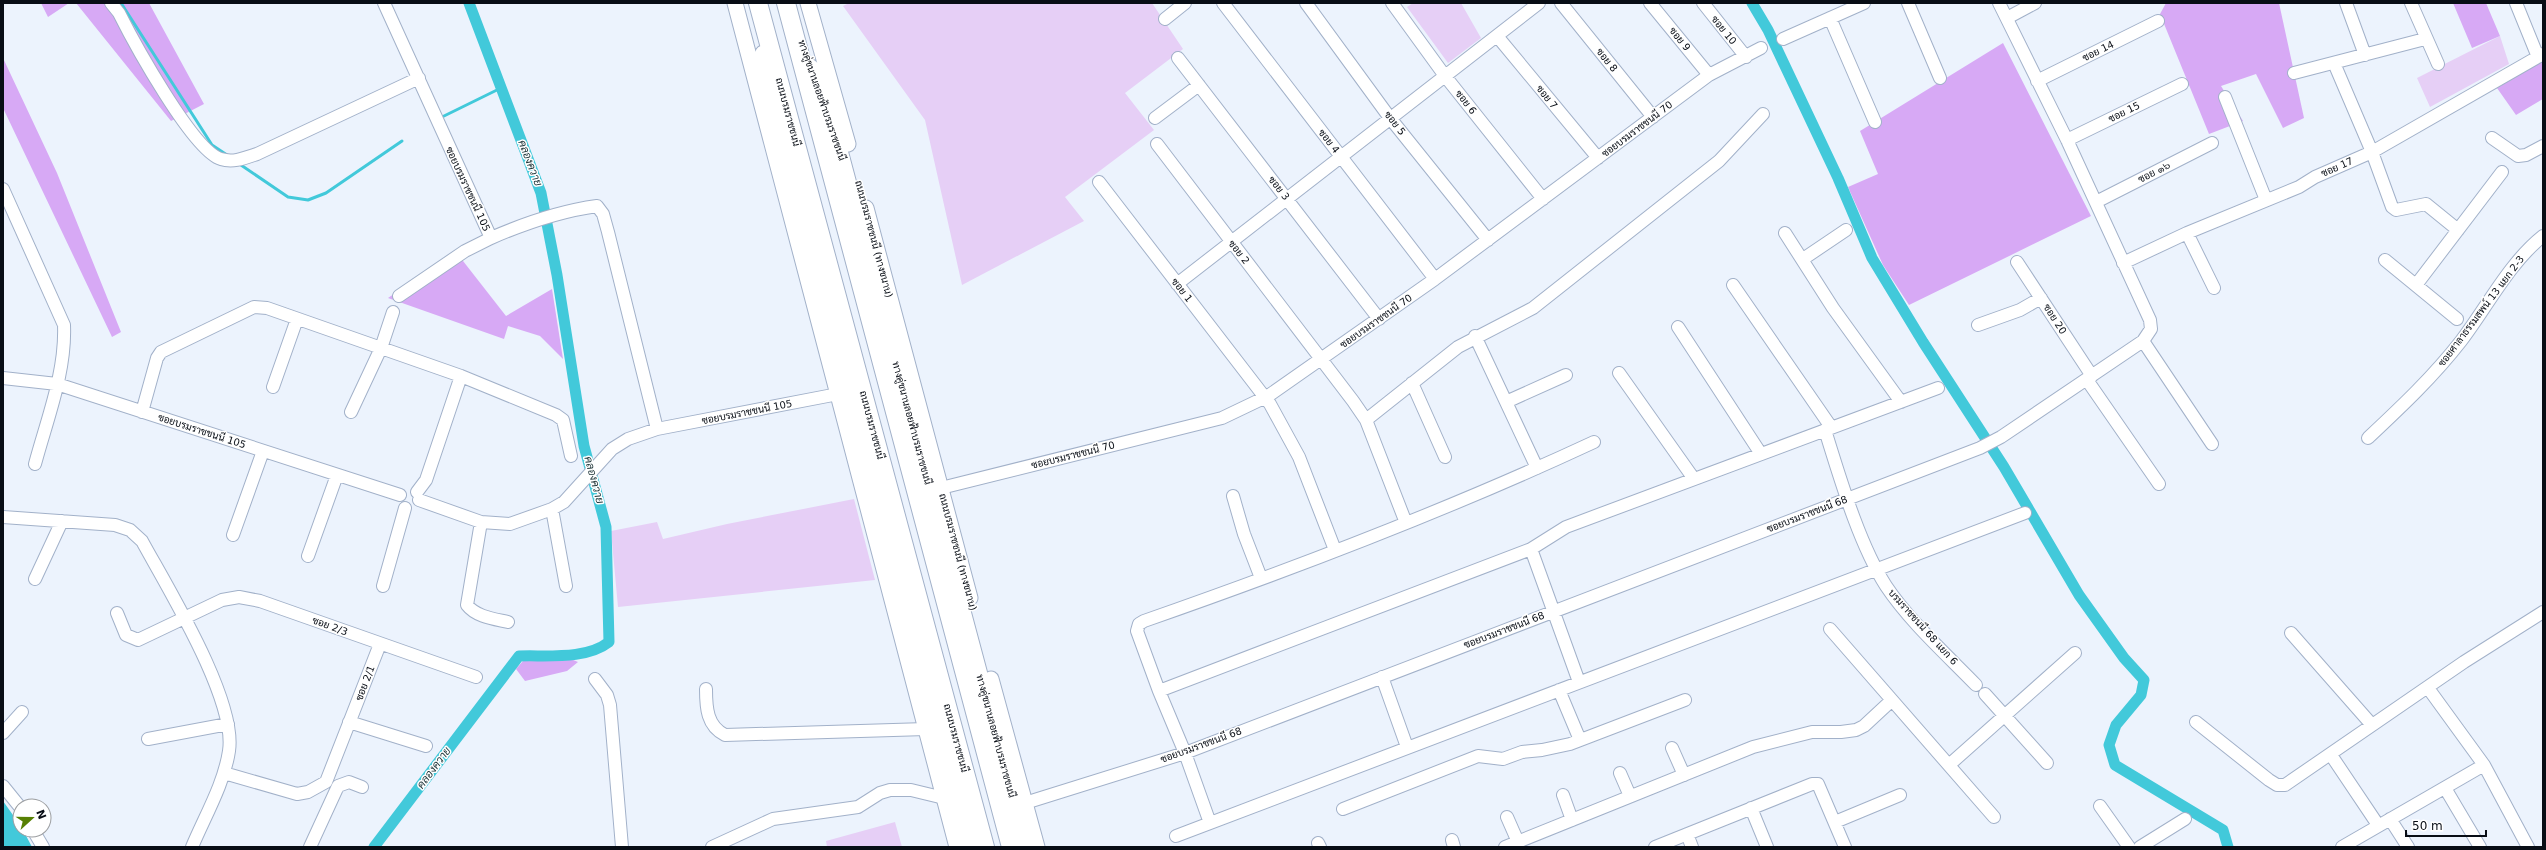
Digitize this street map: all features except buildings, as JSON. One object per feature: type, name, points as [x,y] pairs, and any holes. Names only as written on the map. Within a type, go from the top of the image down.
[{"type":"highway","name":"ถนนบรมราชชนนี","points":[[757,3],[985,847]]},
{"type":"highway","points":[[786,3],[1011,847]]},
{"type":"main road","points":[[757,3],[760,42],[781,138],[971,847]]},
{"type":"main road","name":"ทางคู่ขนานลอยฟ้าบรมราชชนนี","points":[[786,3],[838,143],[1026,847]]},
{"type":"main road","points":[[736,4],[781,138]]},
{"type":"main road","points":[[736,4],[958,847]]},
{"type":"main road","points":[[809,7],[815,48],[838,143]]},
{"type":"main road","name":"ถนนบรมราชชนนี (ทางขนาน)","points":[[809,7],[844,130],[1037,847]]},
{"type":"street","points":[[111,3],[119,13],[156,82],[207,150],[219,159],[234,160],[256,154],[418,78]]},
{"type":"street","name":"ซอยบรมราชชนนี 105","points":[[384,3],[491,238],[559,215],[597,206],[603,214],[657,429]]},
{"type":"street","points":[[1165,19],[1185,3]]},
{"type":"street","name":"ซอย 4","points":[[1223,3],[1435,279]]},
{"type":"street","name":"ซอย 5","points":[[1306,3],[1390,118],[1488,240]]},
{"type":"street","name":"ซอย 6","points":[[1392,3],[1445,76],[1543,200]]},
{"type":"street","points":[[1177,284],[1539,3]]},
{"type":"street","name":"ซอย 8","points":[[1561,3],[1653,117]]},
{"type":"street","name":"ซอย 9","points":[[1650,3],[1709,75]]},
{"type":"street","name":"ซอย 10","points":[[1703,3],[1746,57]]},
{"type":"street","points":[[1783,39],[1864,3]]},
{"type":"street","points":[[1908,3],[1940,78]]},
{"type":"street","points":[[2000,3],[2067,140],[2150,320],[2152,329],[2143,341],[2212,444]]},
{"type":"street","points":[[2007,18],[2035,3]]},
{"type":"street","points":[[2346,3],[2365,55]]},
{"type":"street","points":[[2411,3],[2425,39],[2438,64]]},
{"type":"street","points":[[2516,3],[2540,55]]},
{"type":"street","points":[[1830,18],[1875,122]]},
{"type":"street","name":"ซอย 14","points":[[2037,81],[2158,21]]},
{"type":"street","name":"ซอย 7","points":[[1497,36],[1598,158]]},
{"type":"street","points":[[2294,73],[2425,39]]},
{"type":"street","name":"ซอยบรมราชชนนี 70","points":[[941,488],[1222,418],[1265,398],[1435,279],[1709,75],[1761,48]]},
{"type":"street","name":"ซอย 17","points":[[2123,264],[2187,233],[2266,200],[2372,152],[2540,55]]},
{"type":"street","name":"ซอย 3","points":[[1178,58],[1379,319]]},
{"type":"street","points":[[2334,63],[2372,152],[2392,207],[2396,210],[2426,204],[2458,230]]},
{"type":"street","name":"ซอย 15","points":[[2067,140],[2182,84]]},
{"type":"street","points":[[1155,118],[1199,85]]},
{"type":"street","points":[[2225,97],[2266,200]]},
{"type":"street","points":[[1366,420],[1412,383],[1475,336],[1506,323],[1533,308],[1714,166],[1736,146],[1764,114]]},
{"type":"street","points":[[2492,138],[2518,156],[2526,155],[2543,146]]},
{"type":"street","name":"ซอย ๑๖","points":[[2096,202],[2212,143]]},
{"type":"street","name":"ซอย 2","points":[[1157,144],[1322,359],[1366,420],[1406,522]]},
{"type":"street","points":[[2416,286],[2502,172]]},
{"type":"street","name":"ซอย 1","points":[[1099,182],[1265,398],[1299,457],[1335,550]]},
{"type":"street","points":[[3,189],[8,216],[64,325],[65,342],[57,384],[35,464]]},
{"type":"street","points":[[1803,259],[1846,230]]},
{"type":"street","points":[[1785,233],[1833,308],[1901,402]]},
{"type":"street","points":[[2187,233],[2214,288]]},
{"type":"street","name":"ซอยศาลาธรรมสพน์ 13 แยก 2-3","points":[[2368,438],[2420,389],[2460,342],[2526,249],[2543,236]]},
{"type":"street","points":[[399,296],[465,251],[491,238]]},
{"type":"street","points":[[2385,260],[2457,318]]},
{"type":"street","name":"ซอย 20","points":[[2017,262],[2041,298],[2089,378],[2159,484]]},
{"type":"street","name":"บรมราชชนนี 68 แยก 6","points":[[1732,285],[1828,429],[1847,499],[1877,570],[1897,599],[1976,685]]},
{"type":"street","points":[[1978,325],[1999,318],[2041,298]]},
{"type":"street","points":[[142,412],[157,358],[168,347],[254,306],[267,308],[461,376],[536,407],[563,420],[571,456]]},
{"type":"street","points":[[351,412],[381,348],[393,312]]},
{"type":"street","points":[[273,387],[298,319]]},
{"type":"street","points":[[1678,327],[1762,454]]},
{"type":"street","points":[[1475,336],[1538,468]]},
{"type":"street","name":"ซอยบรมราชชนนี 68","points":[[1025,803],[1185,753],[1980,448],[2001,436],[2143,341]]},
{"type":"street","points":[[1619,373],[1694,479]]},
{"type":"street","points":[[1506,402],[1566,375]]},
{"type":"street","points":[[400,495],[399,501],[405,508],[414,508],[426,480],[461,376]]},
{"type":"street","name":"ซอยบรมราชชนนี 105","points":[[3,378],[57,384],[400,495],[408,488],[418,496],[482,522],[510,524],[552,509],[572,493],[612,449],[628,439],[657,429],[838,394]]},
{"type":"street","points":[[1412,383],[1445,456]]},
{"type":"street","points":[[1158,691],[1531,549],[1566,527],[1938,388]]},
{"type":"street","points":[[1210,823],[1185,753],[1158,691],[1137,631],[1139,624],[1406,522],[1538,468],[1594,442]]},
{"type":"street","points":[[233,534],[263,451]]},
{"type":"street","points":[[308,556],[337,475]]},
{"type":"street","points":[[1234,496],[1244,534],[1261,578]]},
{"type":"street","points":[[383,586],[405,508]]},
{"type":"street","points":[[552,509],[566,586]]},
{"type":"street","points":[[1176,836],[1877,570],[2025,512]]},
{"type":"street","points":[[3,518],[115,525],[130,530],[142,541],[184,619],[206,664],[228,724],[229,751],[224,773],[192,847]]},
{"type":"street","points":[[34,579],[62,521]]},
{"type":"street","points":[[482,522],[467,605],[471,610],[480,615],[508,622]]},
{"type":"street","points":[[1531,549],[1579,682]]},
{"type":"street","name":"ซอย 2/3","points":[[117,613],[126,636],[138,640],[222,600],[239,597],[260,601],[380,644],[476,676]]},
{"type":"street","points":[[2196,722],[2269,780],[2280,786],[2293,781],[2372,725],[2543,612]]},
{"type":"street","points":[[1830,628],[1994,817]]},
{"type":"street","points":[[2291,633],[2372,725]]},
{"type":"street","name":"ซอย 2/1","points":[[224,773],[297,794],[308,792],[326,782],[380,644]]},
{"type":"street","points":[[1949,765],[2075,653]]},
{"type":"street","points":[[1382,677],[1407,748]]},
{"type":"street","points":[[595,679],[607,695],[610,704],[622,847]]},
{"type":"street","points":[[2428,688],[2484,765],[2528,847]]},
{"type":"street","points":[[706,689],[706,708],[710,720],[717,730],[725,735],[926,729]]},
{"type":"street","points":[[1559,690],[1580,740]]},
{"type":"street","points":[[1985,694],[2047,763]]},
{"type":"street","points":[[1343,809],[1478,756],[1503,759],[1522,752],[1542,750],[1580,740],[1685,700]]},
{"type":"street","points":[[1505,847],[1753,747],[1812,732],[1841,732],[1856,730],[1864,726],[1892,700]]},
{"type":"street","points":[[3,733],[22,712]]},
{"type":"street","points":[[350,722],[426,746]]},
{"type":"street","points":[[148,739],[228,724]]},
{"type":"street","points":[[1672,748],[1684,775]]},
{"type":"street","points":[[2331,755],[2378,826]]},
{"type":"street","points":[[2342,847],[2484,765]]},
{"type":"street","points":[[1620,772],[1630,796]]},
{"type":"street","points":[[310,847],[338,786],[349,782],[362,787]]},
{"type":"street","points":[[1655,847],[1812,784],[1818,784],[1845,847]]},
{"type":"street","points":[[3,786],[13,798]]},
{"type":"street","points":[[2445,788],[2480,847]]},
{"type":"street","points":[[712,847],[772,819],[858,808],[880,793],[890,790],[911,790],[944,798]]},
{"type":"street","points":[[1562,795],[1572,820]]},
{"type":"street","points":[[1835,822],[1900,795]]},
{"type":"street","points":[[2100,806],[2129,847]]},
{"type":"street","points":[[1751,808],[1767,847]]},
{"type":"street","points":[[1508,817],[1518,842]]},
{"type":"street","points":[[2140,847],[2185,819]]},
{"type":"street","points":[[2390,819],[2408,847]]},
{"type":"street","points":[[1687,834],[1692,847]]},
{"type":"street","points":[[38,838],[43,847]]},
{"type":"shaded area","points":[[41,3],[69,3],[48,17]]},
{"type":"shaded area","points":[[76,3],[149,3],[204,104],[171,121]]},
{"type":"shaded area","points":[[849,3],[1152,3],[1183,49],[1125,93],[1154,130],[1065,197],[1084,221],[962,285],[925,120],[843,6]]},
{"type":"shaded area","points":[[1413,3],[1461,3],[1481,38],[1448,63],[1407,7]]},
{"type":"shaded area","points":[[2166,3],[2279,3],[2304,118],[2283,128],[2256,74],[2221,86],[2243,121],[2209,134],[2160,14]]},
{"type":"shaded area","points":[[2453,3],[2486,3],[2500,36],[2472,48]]},
{"type":"shaded area","points":[[2500,36],[2509,64],[2430,107],[2417,78]]},
{"type":"shaded area","points":[[2003,43],[2091,216],[1909,305],[1883,265],[1848,187],[1878,174],[1860,131]]},
{"type":"shaded area","points":[[3,58],[57,173],[121,332],[112,337],[3,108]]},
{"type":"shaded area","points":[[2543,61],[2543,99],[2516,115],[2497,88]]},
{"type":"shaded area","points":[[456,252],[506,316],[552,289],[563,359],[540,336],[508,326],[504,339],[388,298]]},
{"type":"shaded area","points":[[854,499],[875,580],[618,607],[611,531],[657,522],[663,539],[727,524]]},
{"type":"shaded area","points":[[566,657],[578,662],[567,671],[525,681],[516,669],[523,661]]},
{"type":"shaded area","points":[[895,822],[902,847],[827,847],[826,841]]},
{"type":"water","points":[[3,801],[12,814],[12,838],[27,838],[32,847],[3,847]]},
{"type":"waterway","points":[[121,3],[212,145],[227,155]]},
{"type":"waterway","name":"คลองควาย","points":[[374,847],[519,656],[578,654],[600,648],[609,642],[606,527],[584,446],[557,275],[541,193],[469,3]]},
{"type":"waterway","points":[[1752,3],[1768,30],[1838,178],[1872,258],[1923,342],[2004,467],[2079,595],[2124,658],[2144,680],[2141,695],[2116,725],[2109,745],[2115,765],[2223,830],[2228,847]]},
{"type":"waterway","points":[[444,116],[501,88]]},
{"type":"waterway","points":[[238,163],[288,197],[308,200],[326,193],[402,141]]}]
